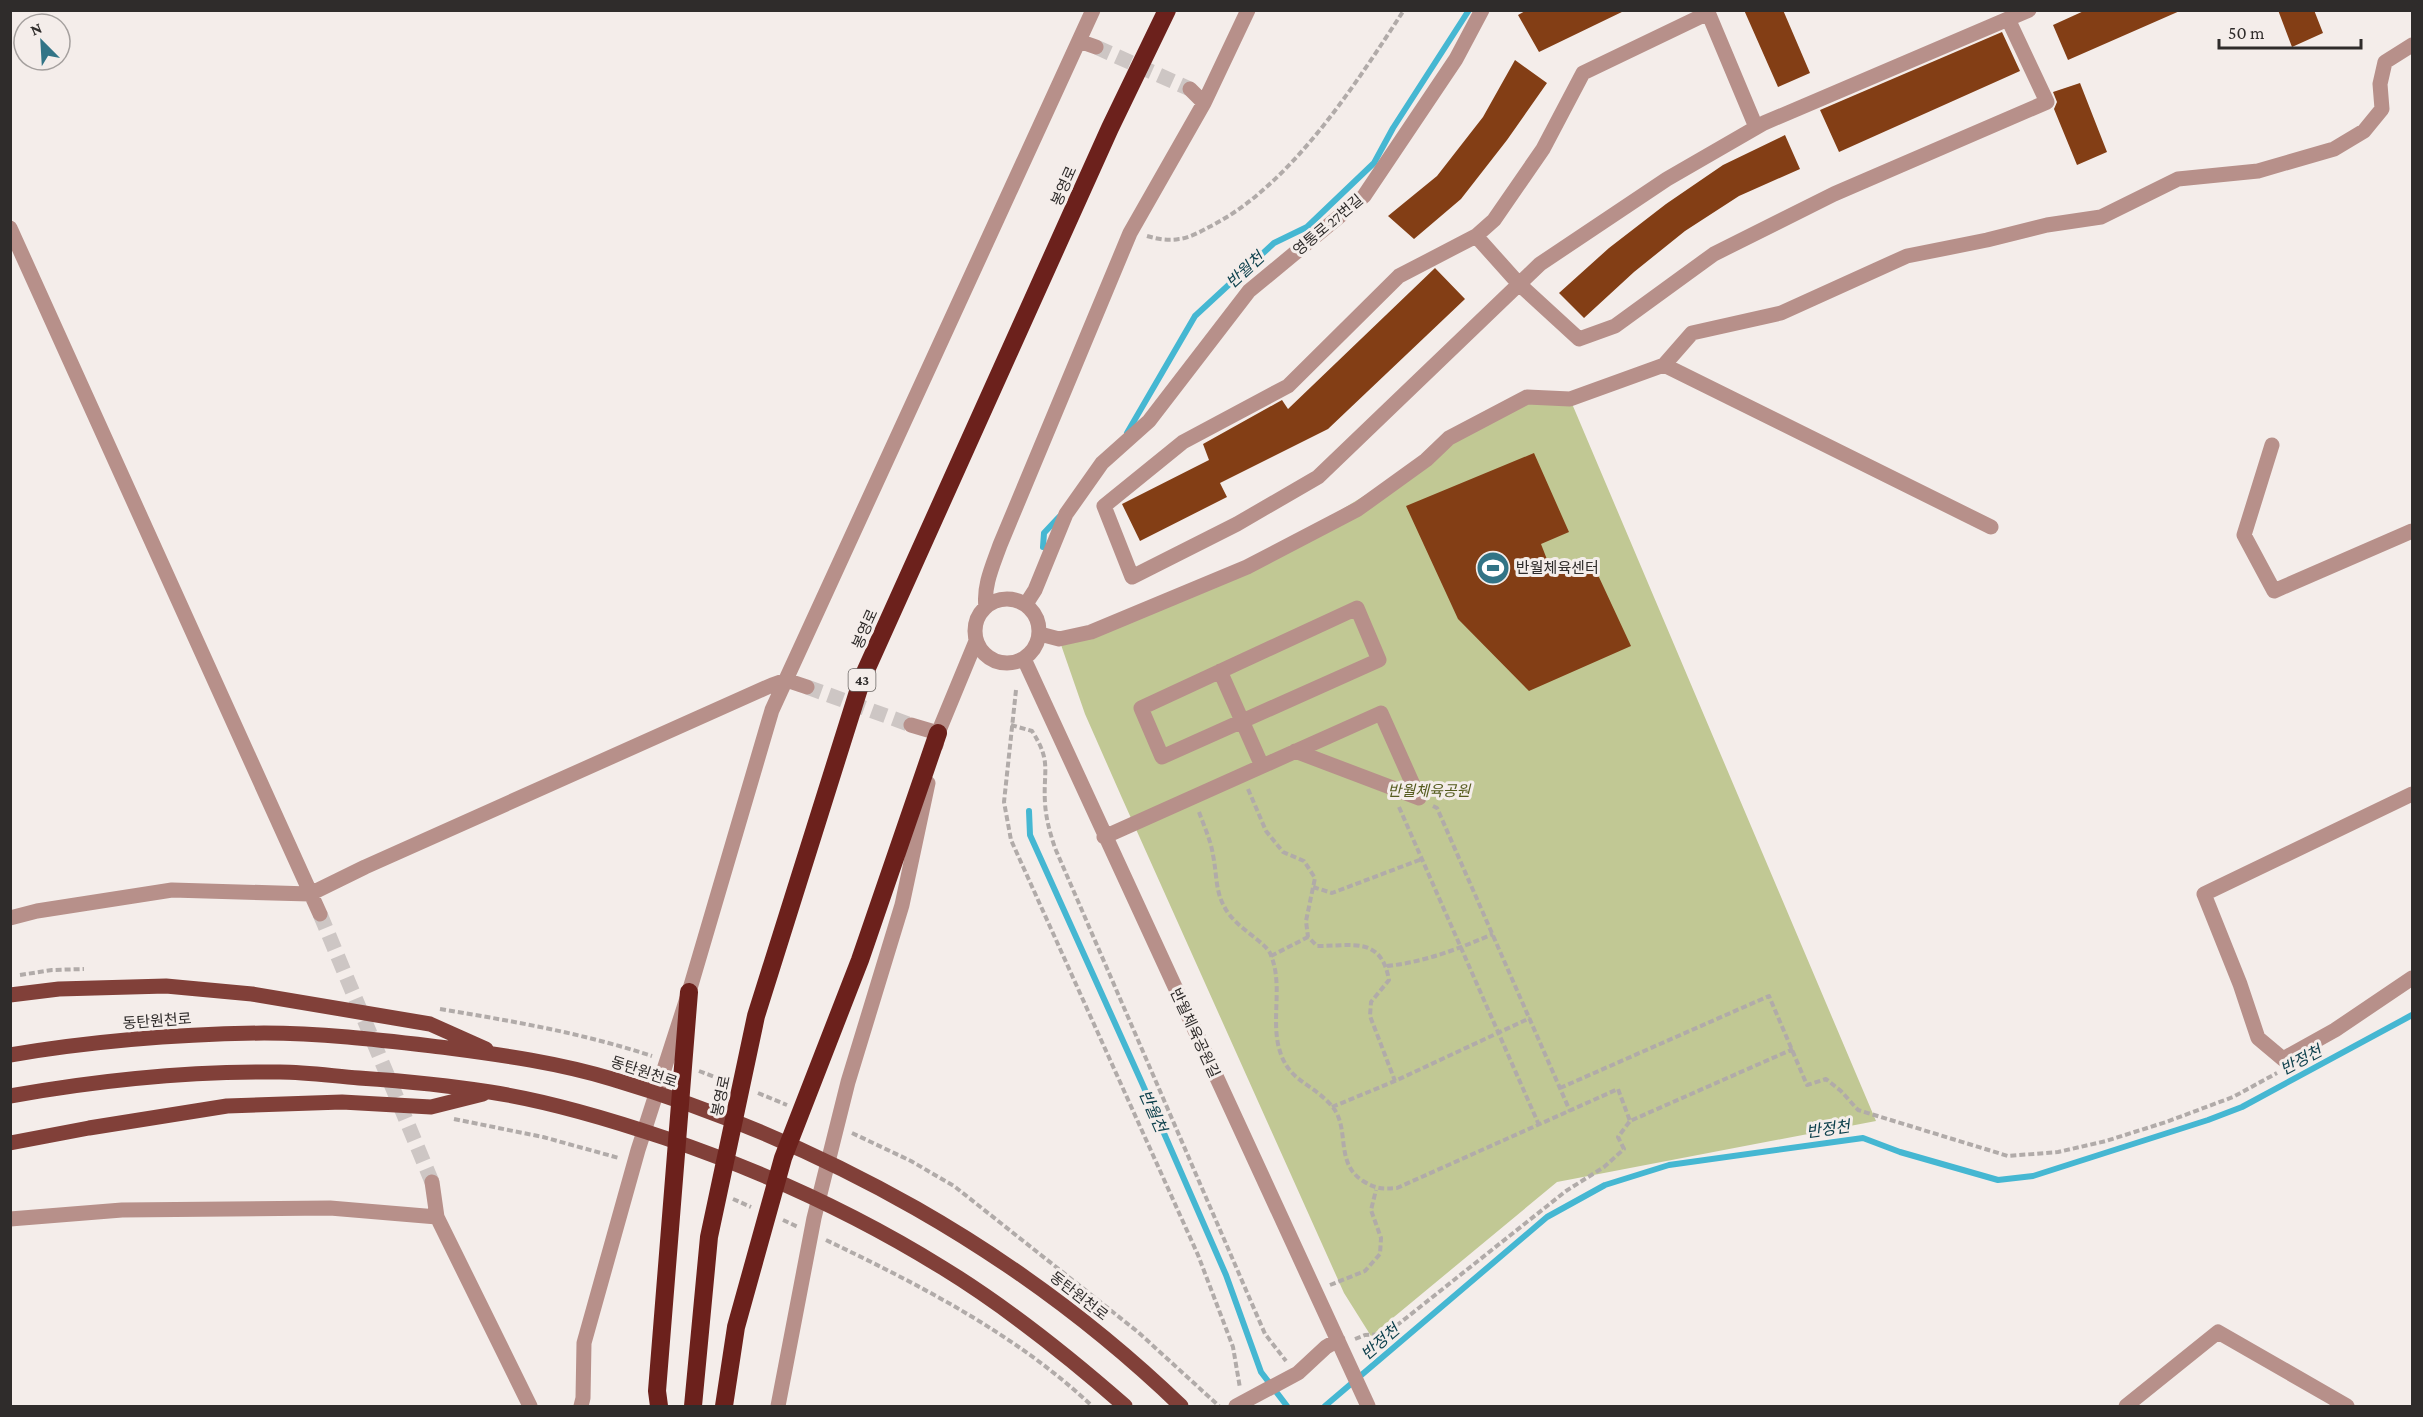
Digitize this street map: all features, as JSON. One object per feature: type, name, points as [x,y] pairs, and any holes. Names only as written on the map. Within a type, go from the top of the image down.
[{"type":"highway","name":"봉영로","points":[[694,1401],[709,1237],[756,1016],[862,679],[1105,139],[1167,10]]},
{"type":"highway","points":[[724,1406],[736,1327],[783,1158],[860,960],[938,733]]},
{"type":"highway","points":[[658,1399],[688,992]]},
{"type":"main road","points":[[10,995],[59,989],[166,986],[252,994],[430,1024],[499,1055]]},
{"type":"main road","name":"동탄원천로","points":[[10,1055],[53,1048],[151,1038],[267,1033],[391,1041],[499,1055],[610,1078],[746,1127],[842,1167],[901,1199],[969,1239],[1032,1281],[1103,1337],[1181,1407]]},
{"type":"main road","points":[[10,1095],[68,1086],[165,1076],[281,1072],[405,1081],[493,1092],[622,1123],[704,1151],[797,1190],[888,1236],[945,1269],[1007,1311],[1074,1361],[1125,1407]]},
{"type":"main road","points":[[10,1143],[227,1106],[342,1102],[431,1107],[493,1092]]},
{"type":"street","points":[[585,1404],[584,1343],[638,1150],[688,992],[771,710],[1093,10]]},
{"type":"street","points":[[986,607],[987,582],[1000,545],[1130,233],[1204,103],[1248,10]]},
{"type":"street","name":"영통로 27번길","points":[[1026,604],[1035,590],[1066,514],[1102,463],[1149,421],[1249,291],[1365,196],[1456,59],[1482,10]]},
{"type":"street","points":[[1756,127],[1707,12],[1583,73],[1544,149],[1494,220],[1476,236],[1399,276],[1288,386],[1183,442],[1104,506],[1132,577],[1237,524],[1318,477],[1540,264],[1667,179],[1756,127],[2029,10]]},
{"type":"street","points":[[1476,236],[1519,284],[1579,339],[1615,326],[1714,254],[1834,194],[2047,102],[2008,19]]},
{"type":"street","points":[[1079,41],[1096,46]]},
{"type":"street","points":[[1040,634],[1059,639],[1090,632],[1247,567],[1358,509],[1426,460],[1449,438],[1527,397],[1570,399],[1665,365],[1692,333],[1781,313],[1907,256],[2047,225],[2101,217],[2178,179],[2258,171],[2334,149],[2364,131],[2382,109],[2380,84],[2385,62],[2412,45]]},
{"type":"street","points":[[1190,89],[1204,103]]},
{"type":"street","points":[[10,228],[320,914]]},
{"type":"street","points":[[1665,365],[1991,527]]},
{"type":"street","points":[[2272,445],[2244,535],[2274,591],[2412,531]]},
{"type":"street","points":[[1009,598],[1026,604],[1037,617],[1040,634],[1035,649],[1024,659],[1010,664],[995,661],[983,653],[976,640],[975,626],[977,618],[986,607],[992,602],[1009,598]]},
{"type":"street","points":[[1357,608],[1379,660],[1162,757],[1141,708],[1220,671],[1357,608]]},
{"type":"street","points":[[777,1406],[814,1218],[848,1082],[902,905],[938,733],[976,640]]},
{"type":"street","name":"반월체육공원길","points":[[1024,659],[1366,1403]]},
{"type":"street","points":[[1220,671],[1262,766]]},
{"type":"street","points":[[10,918],[37,911],[172,890],[310,894],[365,867],[786,680],[807,687]]},
{"type":"street","points":[[1104,837],[1381,713],[1419,798]]},
{"type":"street","points":[[911,725],[938,733]]},
{"type":"street","points":[[1295,751],[1419,798]]},
{"type":"street","points":[[2412,794],[2204,894],[2240,984],[2258,1038],[2283,1059],[2335,1030],[2412,978]]},
{"type":"street","points":[[432,1182],[437,1217],[530,1407]]},
{"type":"street","points":[[10,1219],[122,1210],[318,1208],[437,1217]]},
{"type":"street","points":[[2127,1407],[2218,1332],[2347,1407]]},
{"type":"street","points":[[1243,1403],[1294,1375],[1326,1347],[1341,1345]]},
{"type":"path","points":[[1130,233],[1161,239],[1180,239],[1230,217],[1290,163],[1324,124],[1366,68],[1404,10]]},
{"type":"path","points":[[1016,690],[1004,802],[1011,840],[1198,1255],[1233,1347],[1243,1403]]},
{"type":"path","points":[[1011,725],[1032,731],[1039,742],[1047,764],[1045,801],[1047,826],[1055,848],[1265,1334],[1294,1375]]},
{"type":"path","points":[[1241,775],[1266,831],[1283,852],[1304,861],[1315,878],[1306,921],[1308,937],[1317,946],[1363,946],[1375,950],[1387,966],[1389,980],[1371,1002],[1370,1016],[1395,1081]]},
{"type":"path","points":[[1390,787],[1539,1125]]},
{"type":"path","points":[[1194,797],[1213,854],[1216,886],[1225,908],[1236,924],[1269,950],[1276,975],[1278,1043],[1288,1069],[1301,1083],[1332,1107],[1340,1120],[1346,1161],[1357,1177],[1376,1190],[1397,1188],[1618,1089],[1630,1121]]},
{"type":"path","points":[[1419,798],[1437,808],[1570,1111]]},
{"type":"path","points":[[1313,887],[1332,893],[1422,859]]},
{"type":"path","points":[[1387,966],[1413,964],[1461,948],[1493,934]]},
{"type":"path","points":[[1271,956],[1308,937]]},
{"type":"path","points":[[1560,1088],[1769,996],[1807,1085],[1826,1079],[1841,1091],[1858,1110],[2008,1156],[2058,1152],[2106,1141],[2166,1122],[2233,1098],[2286,1068],[2283,1059]]},
{"type":"path","points":[[1332,1107],[1395,1081],[1530,1018]]},
{"type":"path","points":[[1341,1345],[1365,1335],[1386,1334],[1566,1191],[1604,1167],[1624,1149],[1618,1137],[1630,1121],[1793,1049]]},
{"type":"path","points":[[450,1118],[543,1137]]},
{"type":"path","points":[[911,1161],[954,1186],[1010,1229],[1138,1332],[1219,1407]]},
{"type":"path","points":[[1315,1291],[1365,1271],[1380,1254],[1381,1238],[1371,1210],[1376,1190]]},
{"type":"path","points":[[877,1265],[1009,1341],[1072,1388],[1092,1407]]},
{"type":"green space","name":"반월체육공원","points":[[1527,397],[1570,399],[1876,1121],[1557,1182],[1371,1336],[1344,1293],[1122,798],[1085,714],[1059,639],[1247,567]]},
{"type":"building","points":[[1527,10],[1626,10],[1539,52],[1518,15]]},
{"type":"building","points":[[1744,10],[1783,10],[1810,73],[1778,87]]},
{"type":"building","points":[[2086,10],[2182,10],[2068,60],[2053,25]]},
{"type":"building","points":[[2278,10],[2314,10],[2323,33],[2292,47]]},
{"type":"building","points":[[2002,32],[2020,71],[1839,152],[1820,110]]},
{"type":"building","points":[[1515,60],[1547,83],[1507,140],[1461,199],[1414,239],[1388,216],[1437,176],[1483,117]]},
{"type":"building","points":[[2080,83],[2107,152],[2077,165],[2054,109],[2057,102],[2053,92]]},
{"type":"building","points":[[1785,135],[1800,169],[1739,196],[1685,231],[1634,272],[1584,318],[1559,293],[1609,248],[1666,204],[1723,165]]},
{"type":"building","points":[[1435,268],[1465,299],[1328,429],[1220,483],[1227,497],[1140,541],[1122,504],[1209,460],[1203,444],[1282,400],[1288,409]]},
{"type":"building","name":"반월체육센터","points":[[1534,453],[1569,532],[1541,544],[1553,575],[1591,560],[1631,646],[1529,691],[1458,619],[1406,506]]},
{"type":"waterway","name":"반월천","points":[[1127,433],[1195,316],[1274,243],[1307,227],[1374,163],[1393,128],[1469,10]]},
{"type":"waterway","name":"반월천","points":[[1043,547],[1044,533],[1059,517]]},
{"type":"waterway","name":"반월천","points":[[1029,811],[1030,835],[1226,1275],[1261,1372],[1287,1406]]},
{"type":"waterway","name":"반정천","points":[[1325,1406],[1547,1217],[1605,1185],[1669,1165],[1863,1138],[1900,1152],[1998,1180],[2033,1176],[2242,1107],[2412,1015]]},
{"type":"tunnel","points":[[1096,47],[1190,89]]},
{"type":"tunnel","points":[[807,687],[911,725]]},
{"type":"tunnel","points":[[320,914],[432,1182]]},
{"type":"place","name":"반월체육센터","points":[[1493,568]]}]
